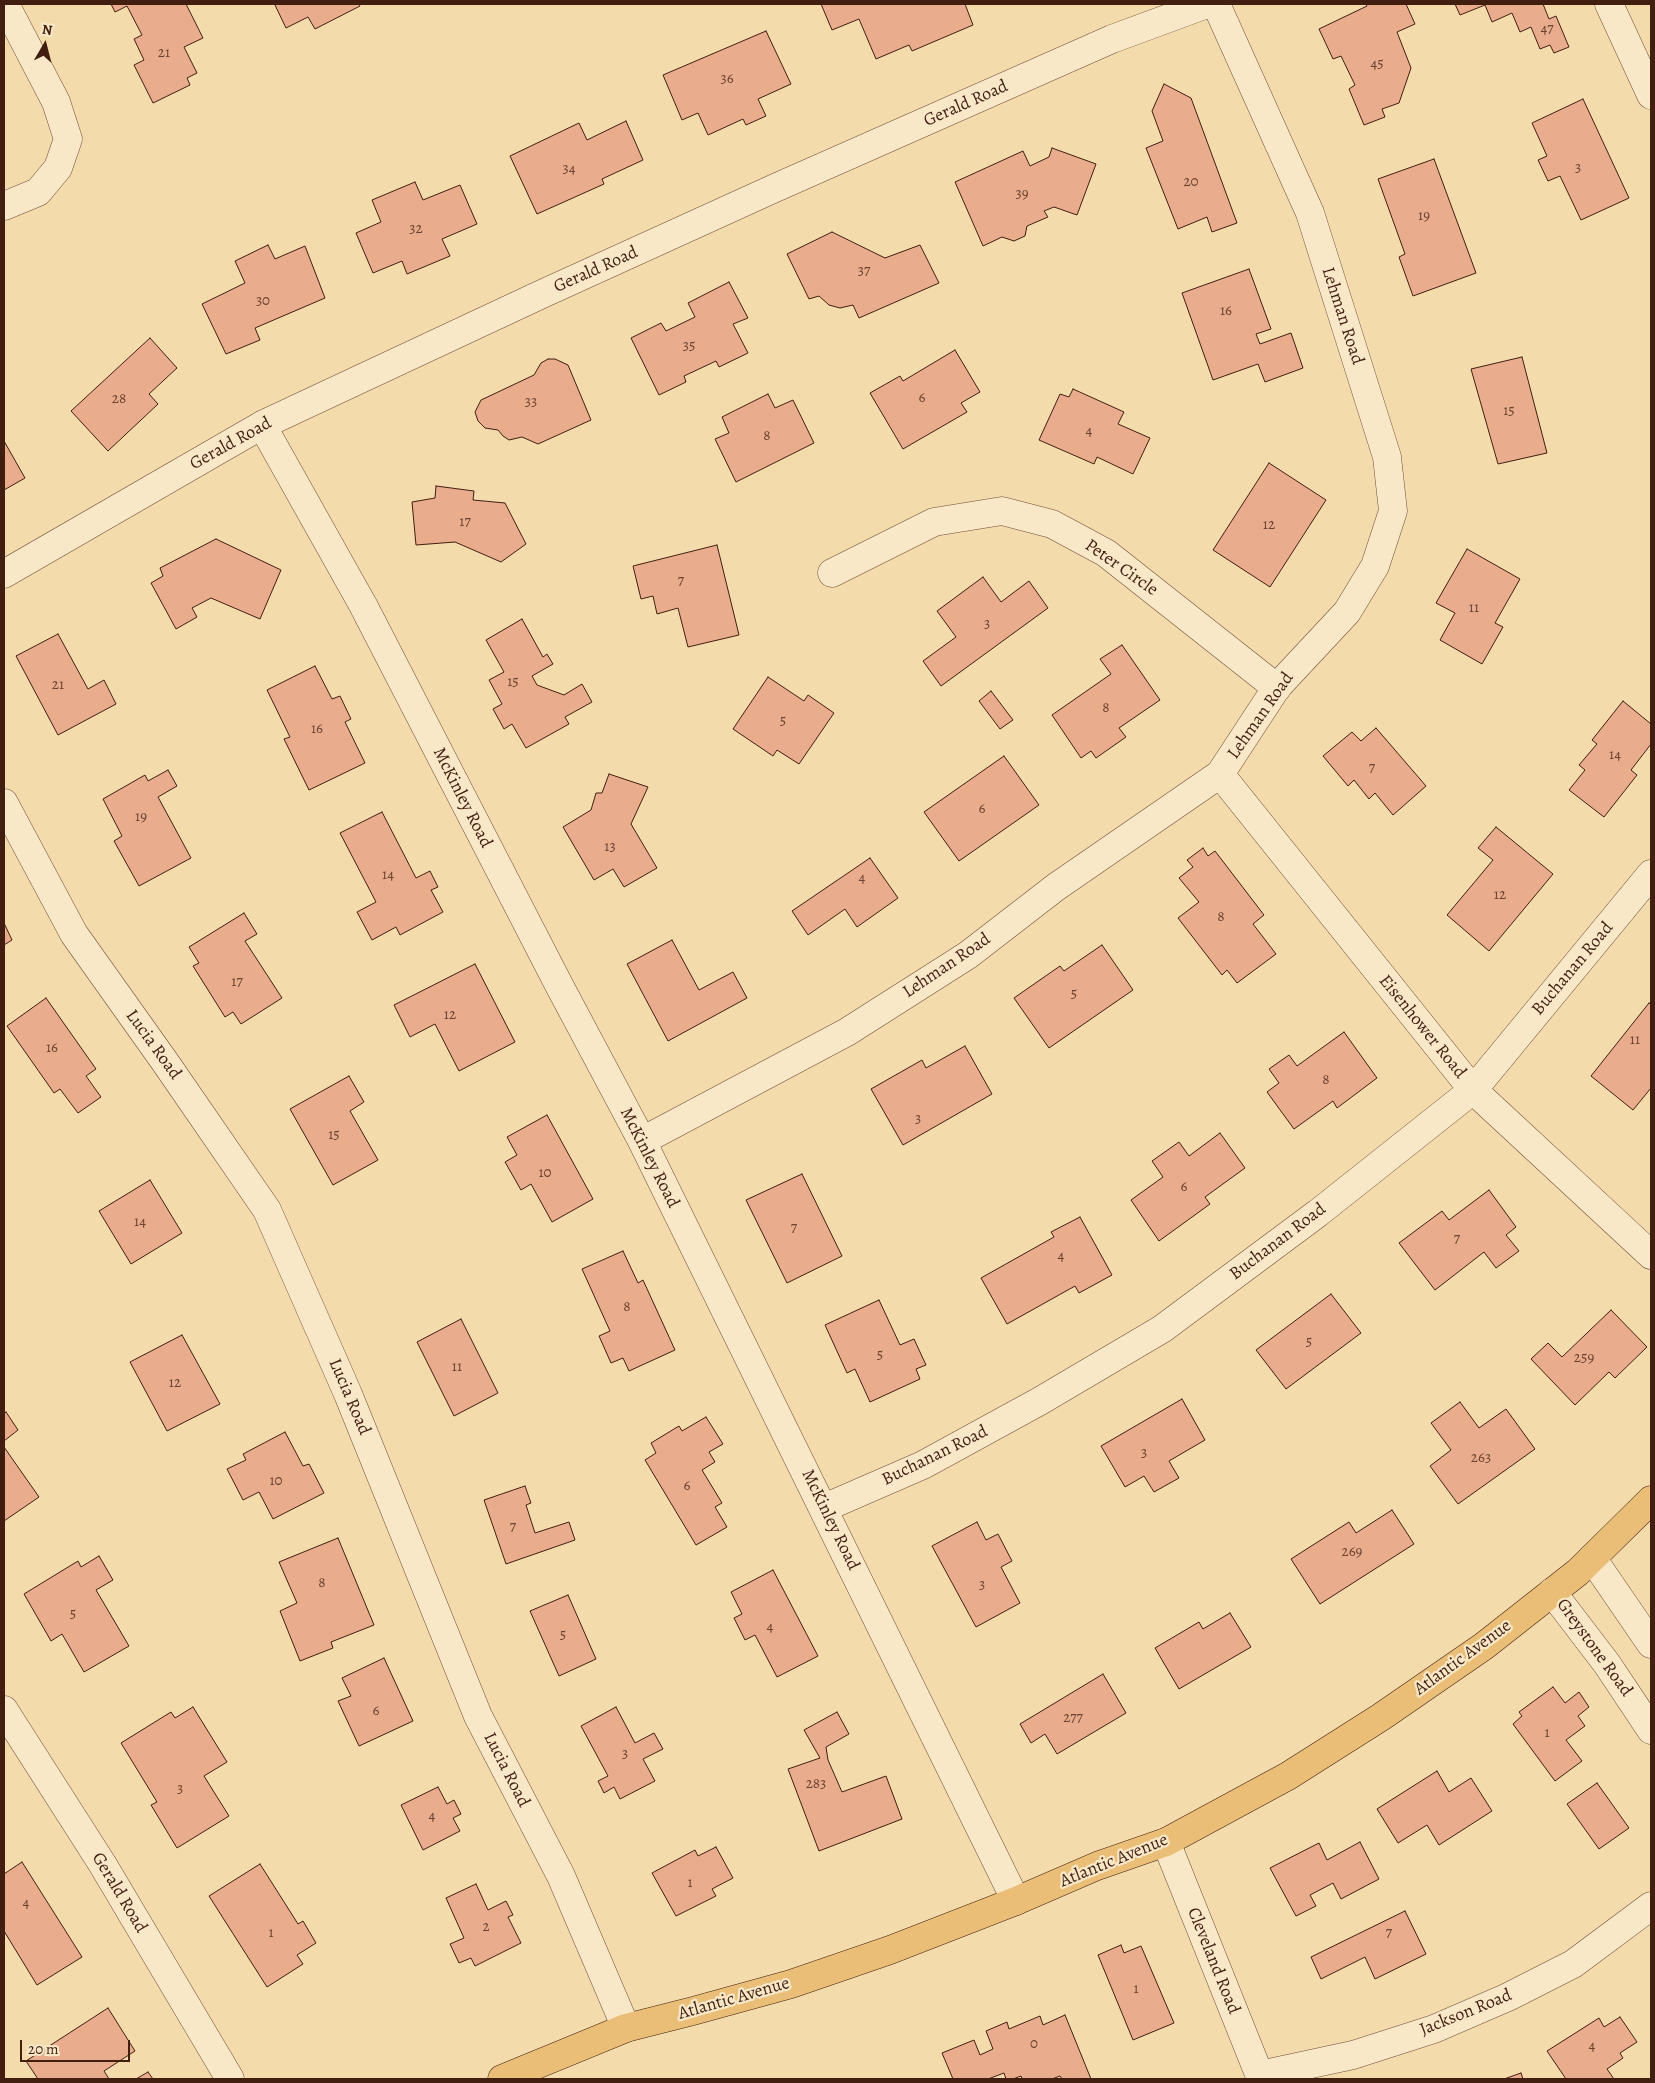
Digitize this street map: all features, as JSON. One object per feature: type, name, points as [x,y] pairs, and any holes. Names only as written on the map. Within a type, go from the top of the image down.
[{"type":"main road","name":"Atlantic Avenue","points":[[502,2079],[626,2028],[790,1984],[890,1950],[1016,1901],[1097,1866],[1166,1842],[1288,1776],[1381,1717],[1484,1646],[1578,1572],[1651,1500]]},
{"type":"street","points":[[4,206],[38,192],[58,168],[68,139],[56,102],[5,4]]},
{"type":"street","name":"Gerald Road","points":[[4,574],[262,425],[775,188],[1112,39],[1208,4]]},
{"type":"street","name":"Lehman Road","points":[[642,1142],[847,1032],[968,955],[1056,887],[1220,774],[1277,688],[1347,612],[1375,566],[1393,511],[1387,457],[1310,213],[1216,4]]},
{"type":"street","points":[[1609,4],[1651,95]]},
{"type":"street","name":"McKinley Road","points":[[262,425],[363,606],[642,1142],[1016,1901]]},
{"type":"street","name":"Peter Circle","points":[[832,573],[934,522],[1002,511],[1010,513],[1052,524],[1106,553],[1277,688]]},
{"type":"street","name":"Eisenhower Road","points":[[1220,774],[1473,1090],[1651,1255]]},
{"type":"street","name":"Lucia Road","points":[[4,803],[74,934],[267,1210],[348,1394],[478,1716],[561,1876],[626,2028]]},
{"type":"street","name":"Buchanan Road","points":[[824,1508],[923,1465],[1040,1402],[1162,1330],[1318,1212],[1473,1090],[1651,874]]},
{"type":"street","points":[[1592,1558],[1651,1644]]},
{"type":"street","name":"Greystone Road","points":[[1552,1592],[1607,1664],[1651,1730]]},
{"type":"street","name":"Gerald Road","points":[[4,1710],[103,1865],[230,2079]]},
{"type":"street","name":"Cleveland Road","points":[[1166,1842],[1226,1996],[1261,2077]]},
{"type":"street","name":"Jackson Road","points":[[1261,2077],[1353,2055],[1434,2028],[1508,1997],[1573,1964],[1651,1906]]},
{"type":"building","points":[[111,4],[186,4],[203,38],[184,47],[197,73],[187,78],[190,85],[153,103],[134,65],[144,60],[134,39],[142,35],[127,6],[115,12]]},
{"type":"building","points":[[359,4],[360,6],[315,29],[308,17],[286,28],[275,5]]},
{"type":"building","points":[[821,4],[965,4],[973,25],[912,51],[909,45],[876,59],[859,19],[832,30]]},
{"type":"building","points":[[1366,4],[1406,4],[1415,24],[1397,32],[1411,68],[1399,103],[1382,109],[1385,117],[1364,125],[1349,89],[1355,85],[1341,56],[1333,59],[1319,29],[1367,6]]},
{"type":"building","points":[[1455,4],[1543,4],[1549,19],[1556,16],[1569,47],[1554,53],[1550,45],[1540,49],[1531,27],[1520,32],[1512,13],[1492,22],[1485,5],[1460,15]]},
{"type":"building","points":[[766,31],[791,84],[758,99],[766,116],[746,125],[743,119],[708,135],[698,113],[682,120],[663,75]]},
{"type":"building","points":[[1164,84],[1191,98],[1237,223],[1212,232],[1207,217],[1178,229],[1146,148],[1163,141],[1152,111]]},
{"type":"building","points":[[1583,99],[1629,198],[1581,220],[1560,176],[1548,181],[1538,160],[1547,156],[1532,123]]},
{"type":"building","points":[[626,121],[643,160],[602,179],[604,184],[537,214],[510,156],[579,123],[587,140]]},
{"type":"building","points":[[1052,148],[1096,164],[1077,215],[1054,207],[1044,211],[1048,217],[1027,226],[1025,236],[1014,241],[1002,237],[983,246],[955,182],[1023,151],[1030,166],[1049,157]]},
{"type":"building","points":[[1434,159],[1476,273],[1413,296],[1399,257],[1405,254],[1378,179]]},
{"type":"building","points":[[415,182],[423,200],[460,185],[477,224],[442,239],[450,256],[407,274],[402,261],[373,273],[356,233],[381,222],[372,200]]},
{"type":"building","points":[[832,232],[885,258],[920,245],[939,283],[859,318],[853,305],[840,308],[829,305],[819,296],[809,299],[787,254]]},
{"type":"building","points":[[268,245],[275,259],[305,246],[325,298],[255,328],[260,340],[226,354],[202,304],[245,283],[235,261]]},
{"type":"building","points":[[1249,269],[1271,329],[1256,334],[1260,344],[1291,333],[1303,368],[1265,382],[1258,364],[1213,380],[1182,293]]},
{"type":"building","points":[[729,282],[748,318],[733,324],[748,353],[719,367],[716,361],[684,376],[686,382],[659,395],[631,338],[661,323],[666,331],[695,317],[688,303]]},
{"type":"building","points":[[150,338],[177,368],[149,394],[158,404],[108,451],[71,411]]},
{"type":"building","points":[[955,350],[980,392],[961,403],[967,412],[903,449],[870,393],[900,376],[903,381]]},
{"type":"building","points":[[1522,357],[1547,453],[1498,464],[1471,369]]},
{"type":"building","points":[[548,359],[555,359],[568,365],[591,420],[538,444],[522,437],[509,440],[498,430],[485,428],[478,421],[475,412],[481,400],[534,375],[541,363]]},
{"type":"building","points":[[1073,389],[1124,412],[1118,424],[1150,438],[1133,474],[1097,457],[1094,464],[1039,440],[1060,394],[1069,397]]},
{"type":"building","points":[[768,394],[775,408],[793,400],[814,443],[736,482],[715,439],[729,433],[722,417]]},
{"type":"building","points":[[4,441],[25,478],[4,490]]},
{"type":"building","points":[[1269,463],[1326,500],[1270,587],[1213,550]]},
{"type":"building","points":[[436,486],[474,491],[473,500],[505,503],[526,544],[501,562],[455,542],[416,545],[412,502],[435,498]]},
{"type":"building","points":[[216,539],[281,570],[260,619],[211,598],[192,608],[197,617],[176,629],[151,583],[163,576],[160,568]]},
{"type":"building","points":[[717,545],[739,635],[688,647],[678,608],[657,614],[653,596],[641,599],[633,566]]},
{"type":"building","points":[[1467,549],[1520,579],[1495,623],[1503,627],[1482,664],[1440,640],[1455,613],[1436,603]]},
{"type":"building","points":[[983,577],[1001,602],[1029,581],[1048,608],[941,686],[923,661],[956,637],[937,611]]},
{"type":"building","points":[[522,619],[543,657],[547,654],[553,664],[532,676],[537,685],[564,695],[582,684],[592,702],[565,717],[569,724],[526,748],[512,724],[504,729],[493,709],[502,704],[489,680],[504,672],[486,640]]},
{"type":"building","points":[[58,634],[88,689],[104,680],[116,704],[58,735],[16,656]]},
{"type":"building","points":[[1122,645],[1160,700],[1119,728],[1126,737],[1096,758],[1091,751],[1081,758],[1052,715],[1111,674],[1100,659]]},
{"type":"building","points":[[315,666],[332,699],[340,696],[351,719],[345,722],[365,763],[309,790],[284,739],[290,737],[267,690]]},
{"type":"building","points":[[768,677],[804,701],[808,695],[834,713],[799,764],[777,750],[773,756],[733,729]]},
{"type":"building","points":[[991,691],[1013,720],[1000,729],[979,701]]},
{"type":"building","points":[[1623,701],[1651,724],[1651,744],[1631,770],[1637,775],[1604,817],[1569,790],[1585,770],[1579,765],[1597,744],[1592,740]]},
{"type":"building","points":[[1376,728],[1426,786],[1393,815],[1375,793],[1369,799],[1354,780],[1348,786],[1323,756],[1352,732],[1361,741]]},
{"type":"building","points":[[1004,756],[1039,805],[959,861],[924,812]]},
{"type":"building","points":[[168,770],[177,786],[158,797],[191,858],[139,886],[114,841],[122,836],[103,799],[145,775],[148,781]]},
{"type":"building","points":[[609,774],[648,787],[631,824],[657,868],[624,887],[613,869],[594,880],[563,827],[591,810],[596,793],[602,793]]},
{"type":"building","points":[[382,812],[416,878],[430,871],[438,887],[431,890],[443,912],[400,935],[396,927],[372,940],[357,912],[376,902],[340,833]]},
{"type":"building","points":[[1496,827],[1553,874],[1489,951],[1447,915],[1493,860],[1478,848]]},
{"type":"building","points":[[1203,848],[1208,856],[1215,851],[1264,915],[1253,924],[1276,954],[1237,983],[1227,970],[1222,975],[1178,918],[1199,902],[1179,878],[1193,867],[1187,860]]},
{"type":"building","points":[[870,858],[898,898],[857,927],[845,909],[808,935],[792,911]]},
{"type":"building","points":[[244,913],[257,934],[245,941],[282,998],[241,1024],[233,1012],[225,1017],[193,966],[199,963],[189,947]]},
{"type":"building","points":[[4,923],[12,940],[4,945]]},
{"type":"building","points":[[672,940],[699,990],[733,972],[747,998],[668,1041],[627,964]]},
{"type":"building","points":[[1102,945],[1133,990],[1049,1048],[1014,998],[1060,966],[1064,971]]},
{"type":"building","points":[[475,964],[515,1042],[459,1071],[435,1024],[410,1037],[394,1005]]},
{"type":"building","points":[[46,998],[96,1069],[86,1076],[101,1097],[78,1113],[60,1089],[54,1093],[7,1026]]},
{"type":"building","points":[[1649,1003],[1651,1004],[1651,1088],[1633,1110],[1591,1076]]},
{"type":"building","points":[[1344,1032],[1377,1078],[1337,1108],[1333,1101],[1294,1129],[1267,1092],[1279,1083],[1269,1069],[1289,1055],[1297,1066]]},
{"type":"building","points":[[965,1046],[992,1094],[903,1145],[871,1089],[922,1060],[926,1068]]},
{"type":"building","points":[[349,1076],[364,1102],[350,1111],[378,1160],[333,1185],[290,1109]]},
{"type":"building","points":[[547,1115],[593,1199],[552,1222],[531,1184],[521,1190],[505,1162],[517,1155],[507,1137]]},
{"type":"building","points":[[1220,1133],[1245,1168],[1205,1197],[1210,1204],[1159,1241],[1131,1200],[1163,1177],[1152,1161],[1179,1142],[1189,1156]]},
{"type":"building","points":[[802,1174],[842,1256],[787,1283],[746,1200]]},
{"type":"building","points":[[150,1180],[182,1233],[131,1264],[99,1211]]},
{"type":"building","points":[[1489,1190],[1516,1227],[1506,1235],[1519,1251],[1496,1268],[1484,1252],[1435,1290],[1399,1243],[1442,1211],[1449,1220]]},
{"type":"building","points":[[1080,1217],[1112,1275],[1079,1293],[1075,1286],[1007,1324],[981,1278],[1054,1237],[1051,1232]]},
{"type":"building","points":[[623,1251],[638,1283],[643,1280],[675,1350],[629,1371],[623,1358],[611,1363],[599,1336],[610,1331],[582,1269]]},
{"type":"building","points":[[1331,1294],[1361,1333],[1286,1389],[1256,1350]]},
{"type":"building","points":[[879,1300],[900,1345],[914,1339],[926,1365],[916,1369],[920,1379],[870,1402],[855,1369],[847,1373],[825,1325]]},
{"type":"building","points":[[1611,1310],[1647,1347],[1615,1378],[1609,1372],[1575,1405],[1531,1359],[1548,1343],[1562,1357]]},
{"type":"building","points":[[461,1319],[498,1393],[454,1416],[417,1342]]},
{"type":"building","points":[[182,1335],[220,1404],[167,1431],[130,1362]]},
{"type":"building","points":[[1182,1399],[1205,1440],[1169,1461],[1179,1478],[1154,1492],[1144,1476],[1125,1487],[1101,1446]]},
{"type":"building","points":[[1460,1402],[1479,1428],[1506,1409],[1535,1449],[1458,1504],[1430,1466],[1451,1450],[1431,1423]]},
{"type":"building","points":[[6,1412],[18,1430],[4,1441],[4,1414]]},
{"type":"building","points":[[706,1417],[723,1444],[709,1452],[715,1462],[702,1470],[722,1503],[715,1507],[727,1527],[696,1545],[645,1460],[656,1453],[651,1443],[679,1426],[682,1431]]},
{"type":"building","points":[[285,1432],[303,1466],[309,1464],[324,1493],[273,1519],[259,1492],[243,1500],[227,1469],[246,1460],[243,1454]]},
{"type":"building","points":[[4,1447],[39,1497],[4,1521]]},
{"type":"building","points":[[525,1486],[531,1503],[526,1505],[535,1533],[569,1522],[575,1540],[506,1564],[484,1500]]},
{"type":"building","points":[[1392,1510],[1414,1544],[1320,1604],[1291,1559],[1349,1522],[1356,1533]]},
{"type":"building","points":[[977,1522],[986,1540],[998,1534],[1012,1561],[1001,1567],[1020,1603],[976,1627],[932,1546]]},
{"type":"building","points":[[338,1538],[374,1625],[331,1642],[333,1648],[300,1661],[280,1611],[297,1603],[279,1562]]},
{"type":"building","points":[[99,1556],[113,1580],[96,1590],[129,1646],[84,1672],[62,1634],[51,1641],[24,1594],[78,1561],[81,1567]]},
{"type":"building","points":[[773,1570],[818,1656],[777,1677],[755,1635],[745,1640],[734,1618],[742,1614],[731,1592]]},
{"type":"building","points":[[568,1595],[596,1659],[559,1676],[530,1611]]},
{"type":"building","points":[[1230,1613],[1251,1647],[1179,1689],[1155,1648],[1199,1622],[1203,1629]]},
{"type":"building","points":[[384,1658],[413,1721],[359,1746],[338,1701],[351,1696],[342,1678]]},
{"type":"building","points":[[1103,1674],[1126,1713],[1057,1754],[1045,1734],[1031,1743],[1020,1724]]},
{"type":"building","points":[[1553,1687],[1565,1703],[1579,1692],[1589,1707],[1578,1716],[1585,1726],[1566,1740],[1582,1761],[1555,1781],[1513,1724],[1522,1716],[1519,1712]]},
{"type":"building","points":[[193,1707],[227,1762],[204,1776],[229,1816],[177,1848],[151,1805],[157,1802],[121,1743],[171,1712],[175,1718]]},
{"type":"building","points":[[616,1707],[635,1743],[654,1733],[663,1749],[643,1759],[655,1781],[620,1799],[614,1787],[604,1793],[598,1781],[608,1776],[581,1726]]},
{"type":"building","points":[[837,1712],[849,1734],[826,1747],[828,1760],[842,1792],[886,1776],[902,1819],[819,1851],[788,1769],[820,1758],[804,1730]]},
{"type":"building","points":[[1437,1771],[1449,1792],[1471,1778],[1492,1811],[1439,1845],[1427,1825],[1398,1843],[1377,1809]]},
{"type":"building","points":[[1597,1783],[1629,1828],[1599,1849],[1567,1804]]},
{"type":"building","points":[[438,1787],[447,1804],[454,1800],[461,1814],[453,1818],[460,1831],[423,1850],[401,1805]]},
{"type":"building","points":[[1360,1842],[1379,1879],[1341,1899],[1333,1883],[1310,1895],[1316,1906],[1296,1916],[1270,1868],[1319,1843],[1327,1860]]},
{"type":"building","points":[[716,1847],[733,1878],[712,1889],[716,1896],[676,1916],[652,1873],[695,1850],[698,1856]]},
{"type":"building","points":[[22,1862],[82,1957],[37,1985],[4,1931],[4,1874]]},
{"type":"building","points":[[260,1864],[298,1924],[303,1921],[316,1943],[297,1955],[303,1964],[267,1987],[209,1896]]},
{"type":"building","points":[[476,1884],[488,1910],[506,1901],[513,1915],[508,1917],[521,1943],[475,1966],[471,1958],[459,1963],[450,1944],[464,1938],[446,1898]]},
{"type":"building","points":[[1405,1911],[1426,1954],[1375,1979],[1365,1957],[1321,1979],[1311,1957]]},
{"type":"building","points":[[1121,1945],[1124,1953],[1141,1946],[1174,2023],[1133,2040],[1098,1955]]},
{"type":"building","points":[[108,2008],[135,2051],[104,2071],[109,2079],[38,2079],[26,2061]]},
{"type":"building","points":[[1065,2015],[1091,2079],[1062,2079],[1060,2076],[1052,2079],[1022,2079],[1021,2076],[1006,2079],[1004,2073],[988,2079],[953,2079],[942,2053],[974,2040],[980,2055],[993,2049],[986,2031],[1007,2022],[1009,2029],[1040,2016],[1043,2025]]},
{"type":"building","points":[[1620,2017],[1637,2042],[1620,2053],[1623,2058],[1607,2069],[1614,2079],[1566,2079],[1547,2051],[1599,2018],[1604,2027]]},
{"type":"building","points":[[148,2072],[153,2079],[136,2079]]},
{"type":"building","points":[[1521,2073],[1523,2079],[1504,2079]]}]
